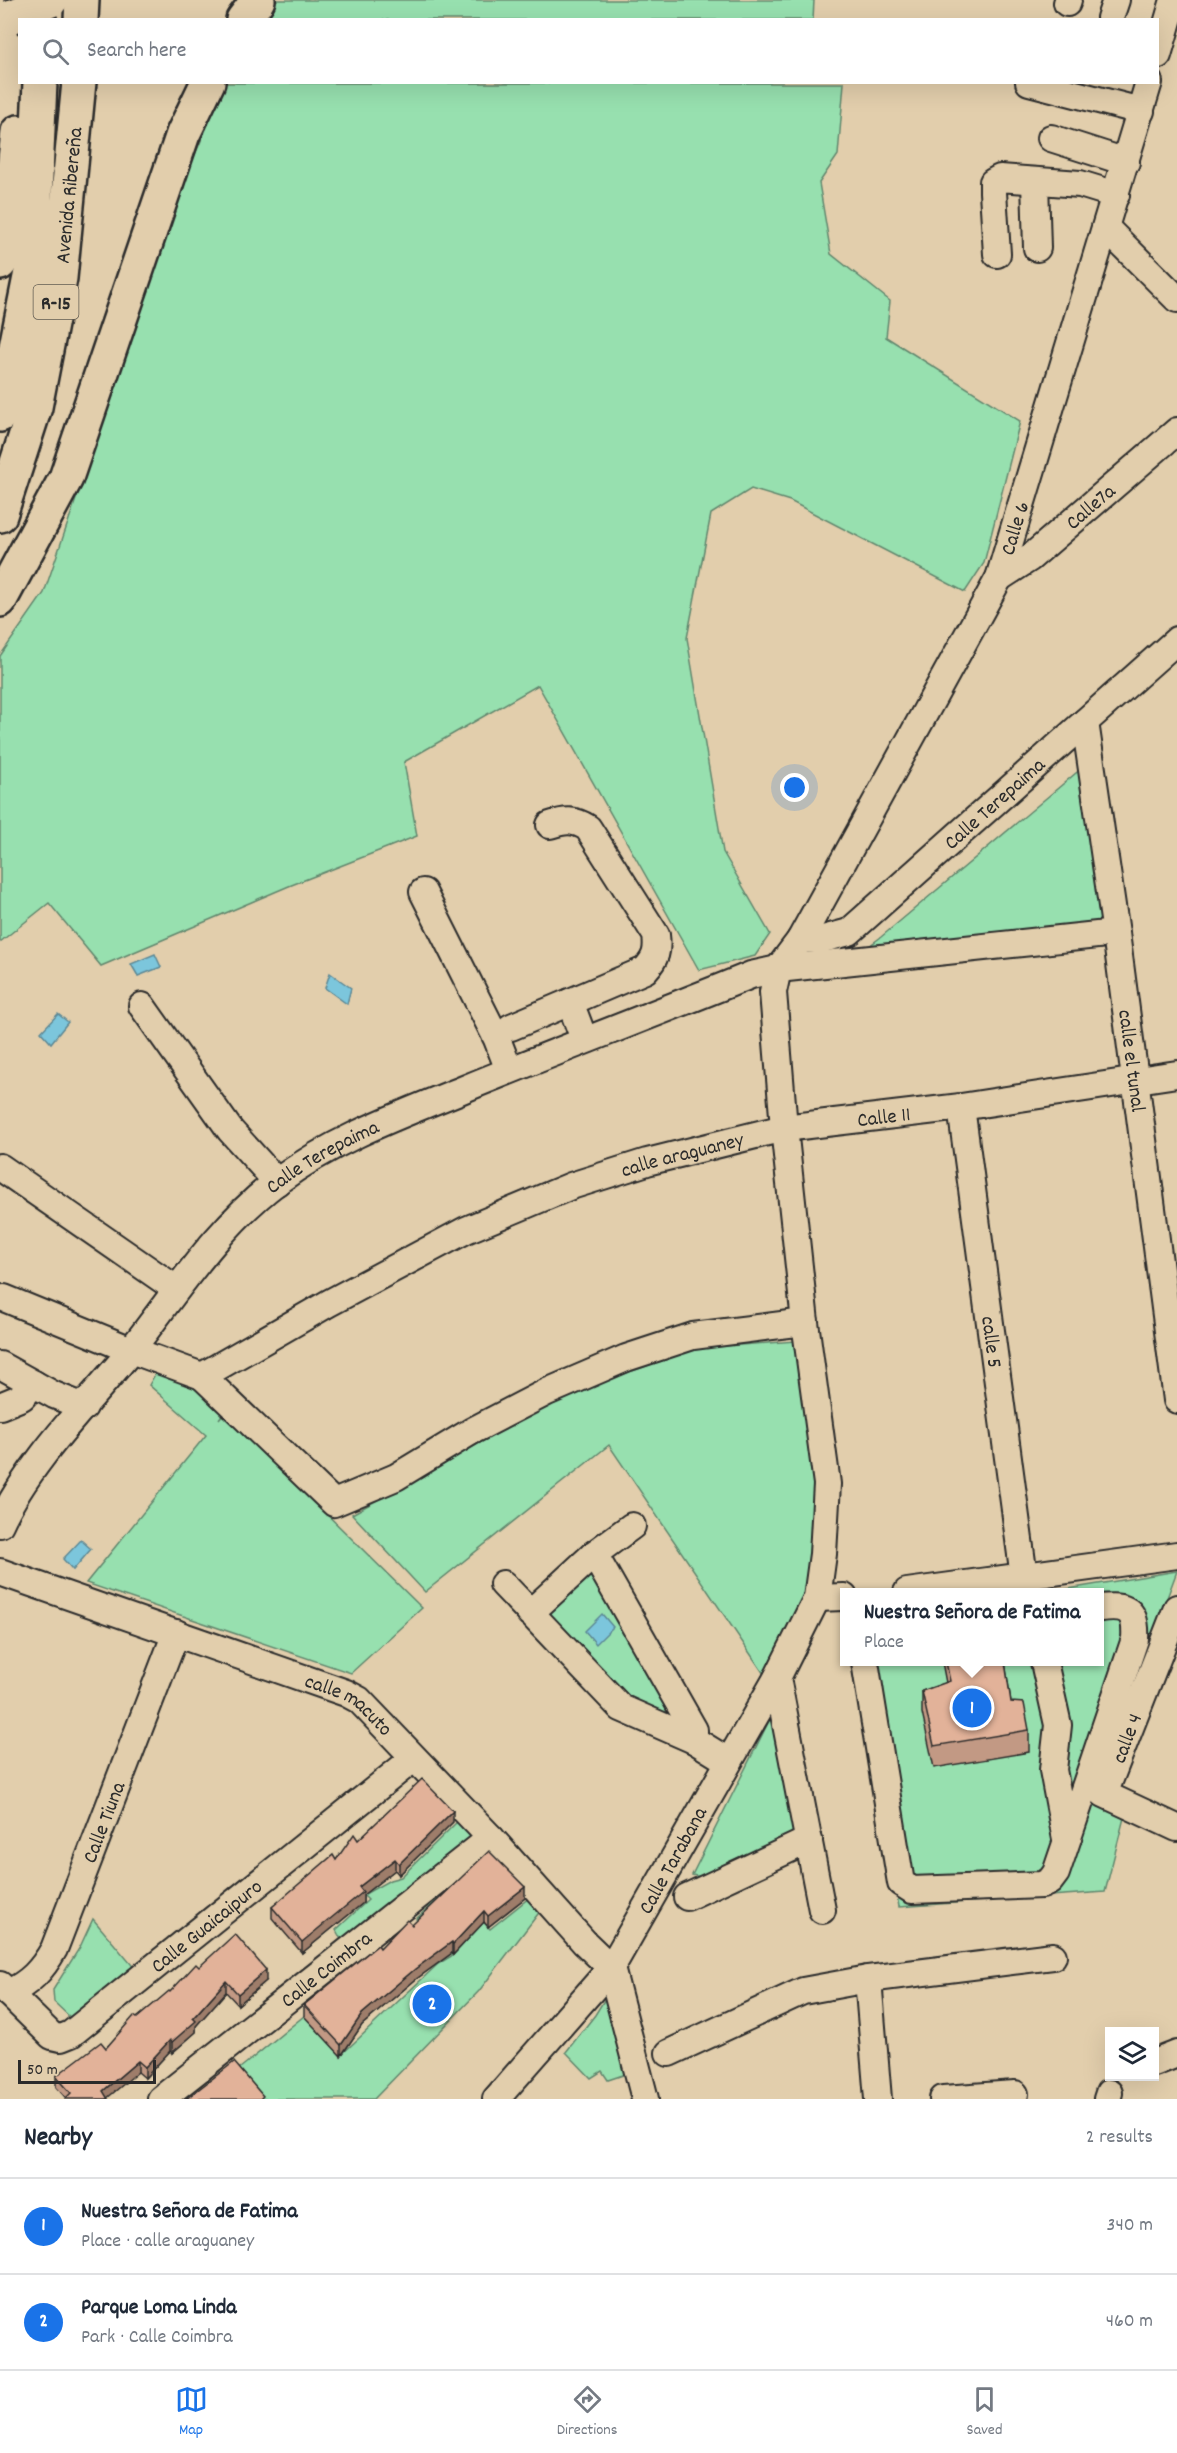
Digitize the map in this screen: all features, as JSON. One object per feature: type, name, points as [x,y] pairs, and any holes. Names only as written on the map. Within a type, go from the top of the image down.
[{"type":"main road","points":[[42,18],[43,0]]},
{"type":"main road","points":[[18,14],[51,0]]},
{"type":"main road","points":[[81,18],[82,0]]},
{"type":"main road","points":[[244,18],[258,0]]},
{"type":"main road","points":[[0,263],[7,233],[23,84]]},
{"type":"main road","name":"Avenida Ribereña","points":[[0,415],[7,392],[32,267],[40,84]]},
{"type":"main road","name":"Avenida Ribereña","points":[[0,515],[35,407],[60,278],[80,84]]},
{"type":"main road","points":[[0,600],[66,478],[183,134],[207,84]]},
{"type":"street","points":[[1159,52],[1174,0]]},
{"type":"street","points":[[1037,84],[1141,111]]},
{"type":"street","name":"Calle 6","points":[[800,940],[999,578],[1148,84]]},
{"type":"street","points":[[1051,138],[1126,162]]},
{"type":"street","points":[[997,254],[993,182],[1000,178],[1080,184],[1116,195]]},
{"type":"street","points":[[1035,181],[1037,248]]},
{"type":"street","points":[[1106,228],[1177,299]]},
{"type":"street","name":"Calle7a","points":[[999,578],[1030,558],[1177,431]]},
{"type":"street","name":"Calle Terepaima","points":[[800,940],[823,939],[849,932],[1177,640]]},
{"type":"street","name":"calle el tunal","points":[[1085,722],[1116,933],[1177,1400]]},
{"type":"street","points":[[511,1027],[645,970],[654,960],[658,949],[656,935],[588,828],[578,822],[565,820],[550,825]]},
{"type":"street","points":[[423,892],[509,1070]]},
{"type":"street","name":"Calle Terepaima","points":[[3,1512],[46,1454],[131,1350],[176,1289],[238,1218],[277,1182],[319,1154],[375,1125],[751,975],[778,969],[1116,933]]},
{"type":"street","points":[[800,940],[778,969],[772,992],[804,1322],[827,1484],[823,1554],[817,1599],[840,1597]]},
{"type":"street","points":[[570,1002],[584,1040]]},
{"type":"street","points":[[142,1006],[230,1130],[277,1182]]},
{"type":"street","name":"Calle 11","points":[[784,1128],[961,1107],[1177,1074]]},
{"type":"street","name":"calle 5","points":[[961,1107],[1024,1584]]},
{"type":"street","name":"calle araguaney","points":[[202,1376],[329,1303],[466,1230],[571,1186],[647,1162],[784,1128]]},
{"type":"street","points":[[0,1167],[176,1289]]},
{"type":"street","points":[[4,1298],[131,1350],[202,1376],[334,1503],[396,1478],[472,1431],[547,1392],[626,1358],[693,1336],[804,1322]]},
{"type":"street","points":[[0,1365],[84,1407]]},
{"type":"street","points":[[0,1406],[22,1397],[34,1384]]},
{"type":"street","points":[[530,1613],[594,1554],[632,1526]]},
{"type":"street","points":[[594,1554],[693,1730],[694,1740]]},
{"type":"street","points":[[972,1588],[1024,1584],[1177,1556]]},
{"type":"street","name":"calle macuto","points":[[0,1572],[346,1693],[359,1700],[491,1838],[585,1943],[611,1968]]},
{"type":"street","points":[[503,1584],[621,1707],[694,1740],[728,1761]]},
{"type":"street","name":"Calle Tarabana","points":[[496,2099],[611,1968],[777,1678],[817,1599]]},
{"type":"street","points":[[866,1666],[901,1883],[912,1890],[1042,1885],[1050,1881],[1056,1873],[1135,1639],[1136,1625],[1130,1612],[1119,1606],[1104,1608]]},
{"type":"street","name":"calle 4","points":[[1177,1608],[1104,1794],[1177,1828]]},
{"type":"street","name":"Calle Tiuna","points":[[4,1989],[23,1986],[36,1976],[54,1949],[176,1633]]},
{"type":"street","points":[[1045,1666],[1058,1725],[1053,1770],[1066,1842]]},
{"type":"street","points":[[777,1678],[822,1910]]},
{"type":"street","name":"Calle Guaicaipuro","points":[[4,1989],[52,2036],[61,2038],[71,2034],[413,1759]]},
{"type":"street","name":"Calle Coimbra","points":[[161,2099],[491,1838]]},
{"type":"street","points":[[687,1898],[809,1840]]},
{"type":"street","points":[[669,2053],[803,1991],[868,1979],[1053,1956]]},
{"type":"street","points":[[611,1968],[645,2099]]},
{"type":"street","points":[[868,1979],[878,2099]]},
{"type":"street","points":[[1159,2061],[1177,2054]]},
{"type":"street","points":[[943,2099],[1015,2094]]},
{"type":"green space","points":[[274,0],[814,0],[813,18],[260,18]]},
{"type":"green space","points":[[226,84],[844,84],[838,155],[819,183],[831,254],[890,301],[886,337],[1020,421],[984,563],[965,592],[790,501],[751,489],[711,514],[687,638],[723,852],[770,934],[755,956],[699,970],[538,685],[404,762],[417,836],[289,886],[101,966],[49,903],[0,942],[0,656],[44,593],[187,173]]},
{"type":"green space","points":[[1082,768],[1105,923],[861,952],[881,937]]},
{"type":"green space","points":[[796,1341],[816,1487],[805,1599],[766,1677],[609,1445],[425,1592],[352,1514],[572,1392],[698,1348]]},
{"type":"green space","points":[[157,1371],[200,1378],[228,1406],[219,1419],[224,1413],[422,1608],[351,1673],[86,1583],[206,1435],[149,1385]]},
{"type":"green space","points":[[592,1571],[684,1729],[628,1695],[548,1613]]},
{"type":"green space","points":[[1177,1571],[1093,1797],[1125,1814],[1105,1892],[899,1907],[858,1666],[1104,1666],[1104,1588],[1074,1588]]},
{"type":"green space","points":[[774,1711],[799,1836],[705,1878],[692,1875]]},
{"type":"green space","points":[[459,1820],[479,1838],[344,1945],[336,1930],[368,1900],[363,1895],[390,1880],[401,1877]]},
{"type":"green space","points":[[451,1887],[490,1929],[529,1898],[541,1910],[479,1991],[374,2099],[257,2099],[234,2073],[304,2016],[341,2055],[438,1964],[453,1955],[416,1919]]},
{"type":"green space","points":[[93,1919],[137,1971],[72,2019],[54,2002],[53,1990],[80,1947]]},
{"type":"green space","points":[[606,1997],[632,2072],[608,2080],[602,2071],[591,2078],[566,2052]]},
{"type":"water","points":[[155,954],[161,967],[138,976],[131,964]]},
{"type":"water","points":[[330,973],[351,988],[347,1004],[325,988]]},
{"type":"water","points":[[58,1014],[68,1022],[51,1043],[41,1032]]},
{"type":"water","points":[[81,1540],[91,1549],[73,1570],[63,1559]]},
{"type":"water","points":[[602,1614],[613,1627],[596,1644],[585,1631]]},
{"type":"building","points":[[947,1666],[1006,1666],[1011,1702],[1024,1703],[1029,1730],[934,1746],[922,1691],[950,1681]]},
{"type":"building","points":[[422,1779],[453,1811],[399,1864],[395,1859],[359,1887],[363,1892],[302,1942],[272,1907],[333,1855],[336,1860],[354,1834],[358,1840]]},
{"type":"building","points":[[489,1851],[525,1887],[488,1916],[484,1911],[453,1944],[452,1942],[415,1969],[362,2014],[341,2045],[304,2005],[378,1945],[380,1948],[407,1920],[412,1925]]},
{"type":"building","points":[[235,1934],[266,1970],[238,1994],[226,1981],[193,2018],[196,2021],[172,2042],[170,2040],[145,2067],[138,2061],[103,2091],[108,2099],[65,2099],[71,2093],[56,2076],[101,2042],[106,2048],[134,2016],[137,2018],[170,1992],[196,1964],[199,1967]]},
{"type":"building","points":[[234,2062],[263,2096],[260,2099],[186,2099]]},
{"type":"place","name":"Nuestra Señora de Fatima","points":[[972,1708]]},
{"type":"place","name":"Parque Loma Linda","points":[[432,2004]]}]
